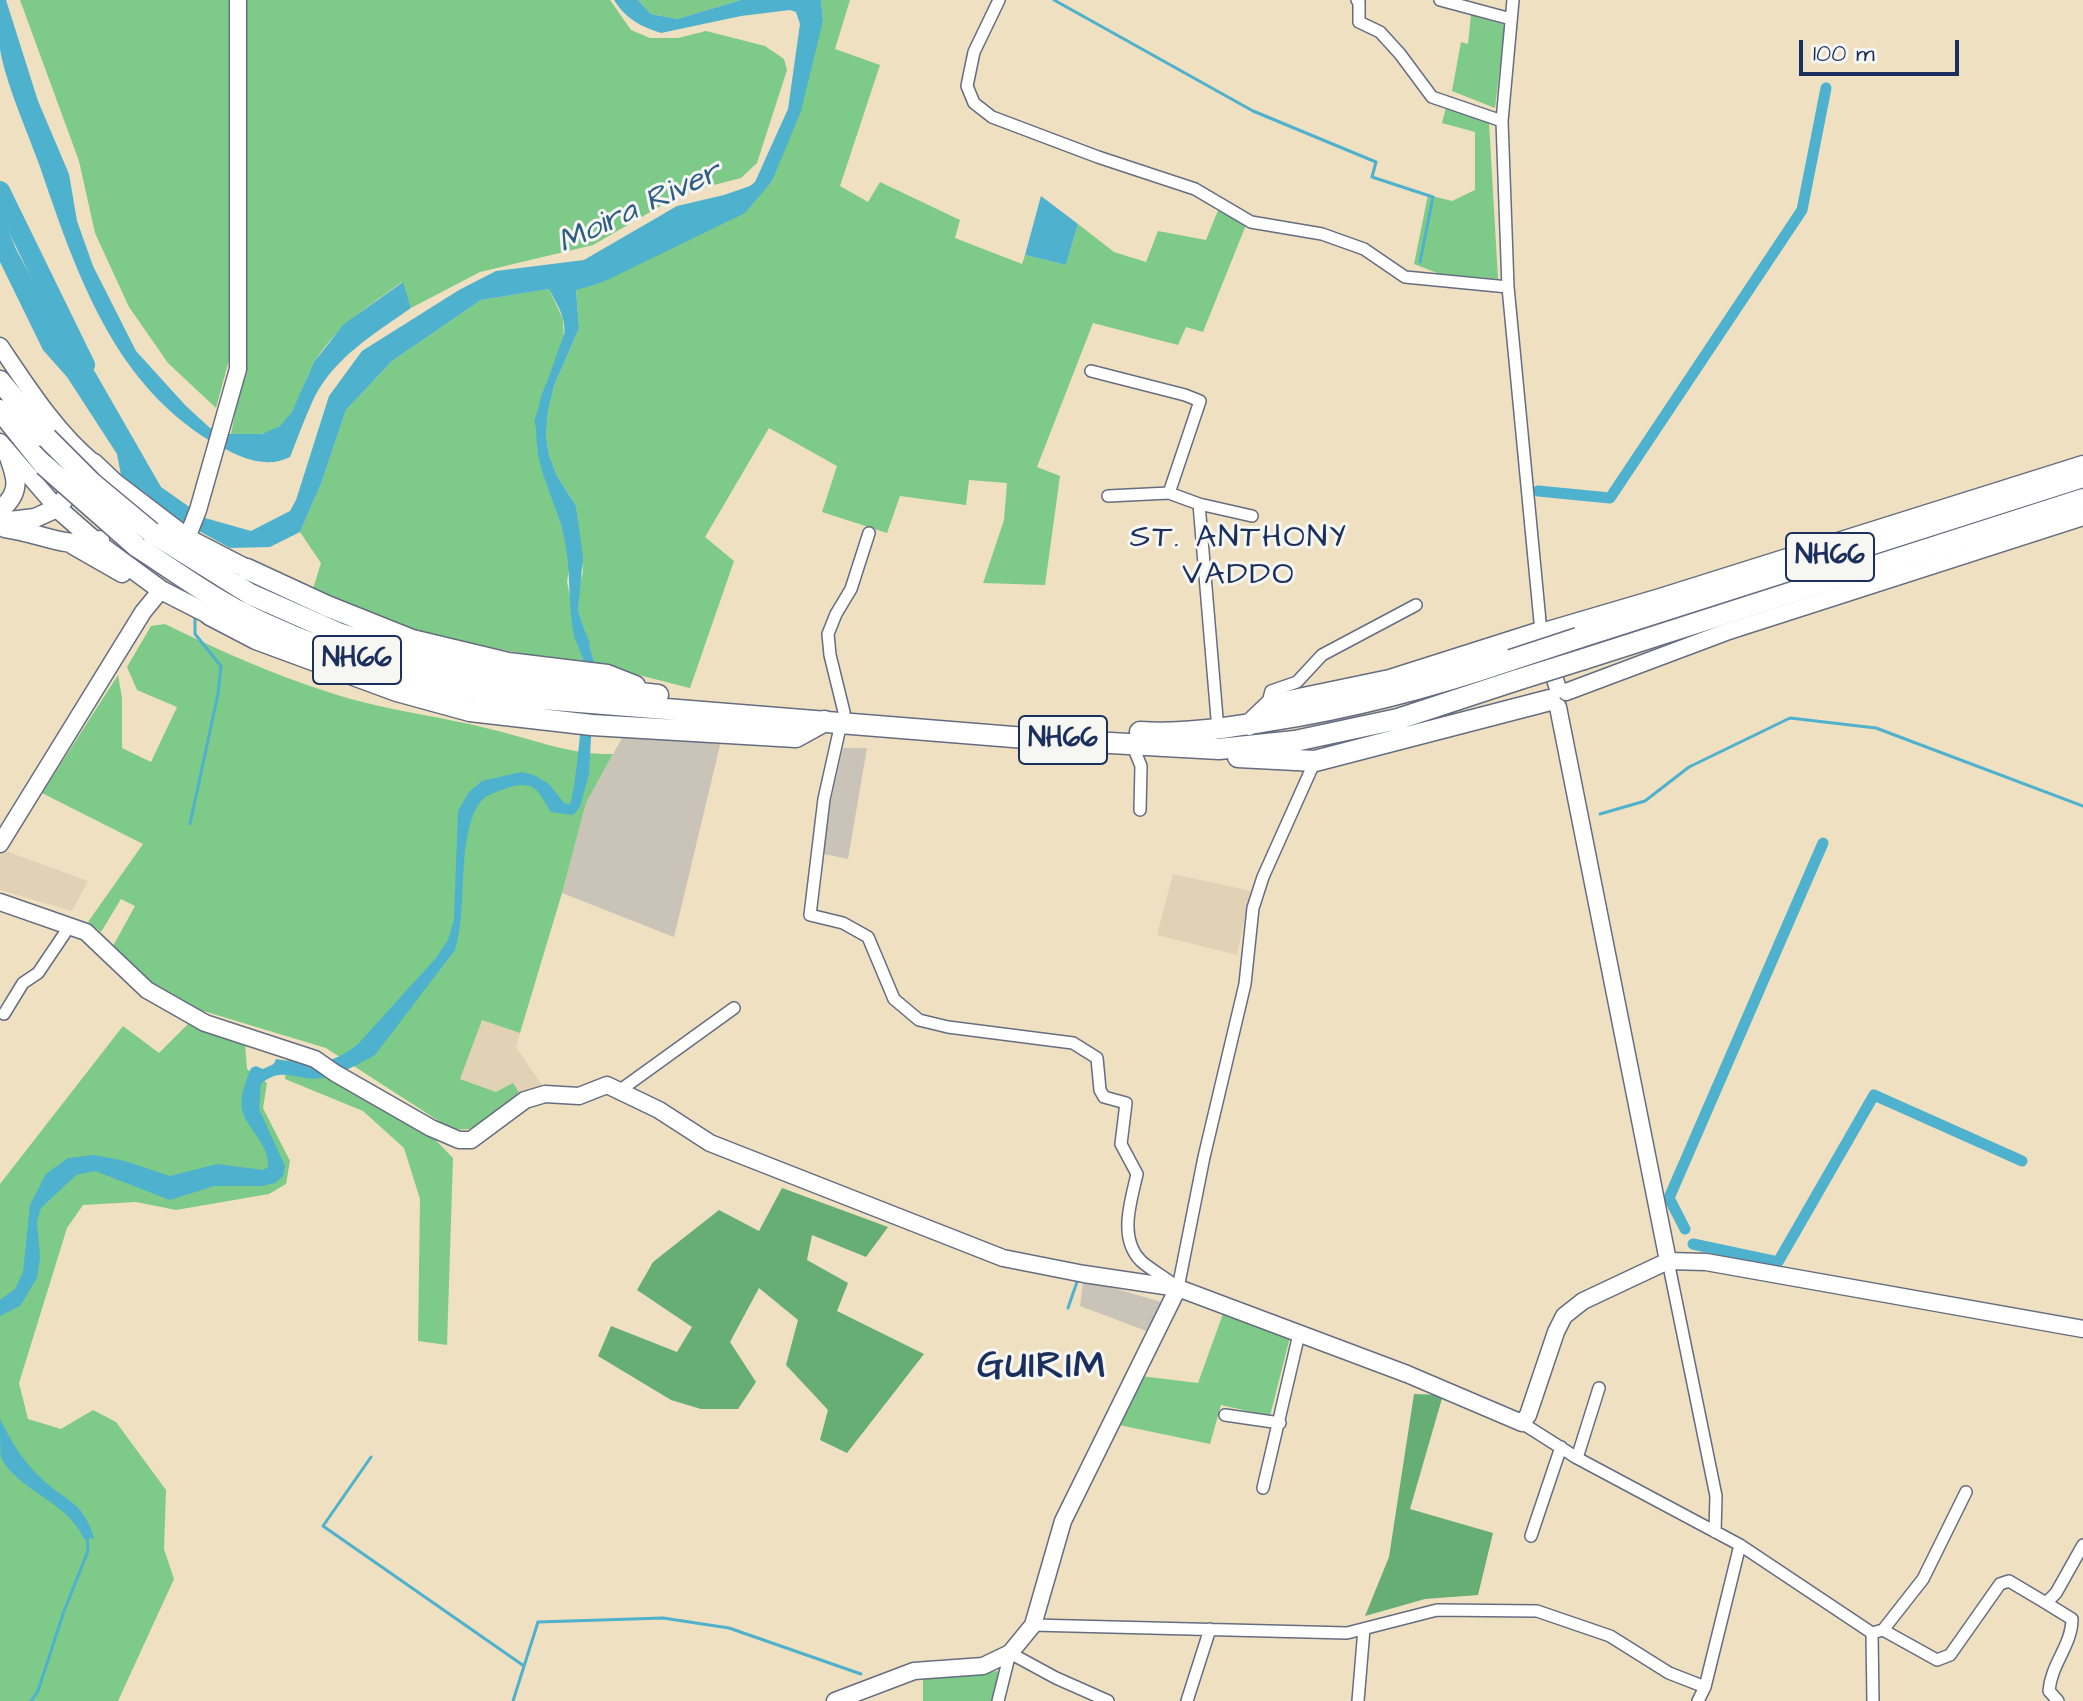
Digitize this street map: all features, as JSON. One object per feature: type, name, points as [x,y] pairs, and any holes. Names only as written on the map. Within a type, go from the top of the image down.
[{"type":"highway","name":"NH66","points":[[0,381],[47,438],[144,539],[250,594],[338,633],[440,665],[494,677],[836,719],[1151,733],[1219,739],[1295,741],[1398,719],[1514,670],[1578,638],[2083,477]]},
{"type":"highway","name":"NH66","points":[[0,410],[44,465],[247,614],[328,651],[433,682],[492,695],[1132,744],[1219,739],[1249,725],[1514,670],[1584,659],[2083,499]]},
{"type":"highway","points":[[247,569],[412,640],[508,663],[607,675],[663,696]]},
{"type":"highway","points":[[210,615],[256,639],[397,691],[470,711],[592,725],[796,737],[836,719]]},
{"type":"highway","points":[[1249,725],[1267,707],[1390,680],[1541,632]]},
{"type":"highway","points":[[1219,739],[1235,757],[1315,761],[1558,697]]},
{"type":"main road","points":[[0,510],[10,500],[17,478],[3,447]]},
{"type":"main road","points":[[0,524],[35,518],[57,508],[94,463],[135,497],[217,553],[247,569]]},
{"type":"main road","points":[[73,545],[97,543],[135,497]]},
{"type":"main road","points":[[57,508],[97,543],[155,585],[210,615]]},
{"type":"main road","points":[[0,524],[73,545],[119,572],[155,585]]},
{"type":"street","points":[[189,533],[238,369],[238,0]]},
{"type":"street","points":[[999,0],[974,52],[967,86],[974,103],[992,117],[1195,189],[1251,222],[1322,234],[1364,249],[1405,277],[1508,287]]},
{"type":"street","points":[[1357,0],[1359,22],[1380,32],[1432,97],[1502,121]]},
{"type":"street","points":[[1440,0],[1511,19]]},
{"type":"street","points":[[1513,0],[1502,121],[1508,287],[1541,632],[1558,697],[1716,1496],[1715,1532]]},
{"type":"street","points":[[0,346],[31,392],[94,463]]},
{"type":"street","points":[[1091,371],[1200,401],[1169,493]]},
{"type":"street","points":[[3,447],[57,508]]},
{"type":"street","points":[[1541,632],[2083,464]]},
{"type":"street","points":[[1108,496],[1169,493],[1199,504],[1252,516]]},
{"type":"street","points":[[1199,504],[1219,739]]},
{"type":"street","points":[[1558,697],[1726,632],[2083,517]]},
{"type":"street","points":[[869,533],[851,589],[828,634],[836,719],[810,915],[843,923],[868,937],[894,999],[919,1020],[948,1027],[1073,1043],[1097,1058],[1100,1090],[1104,1097],[1126,1103],[1121,1144],[1137,1174],[1129,1207],[1128,1237],[1140,1260],[1178,1288]]},
{"type":"street","points":[[0,844],[143,612],[155,585]]},
{"type":"street","points":[[1267,707],[1271,691],[1297,682],[1322,655],[1416,605]]},
{"type":"street","points":[[1132,744],[1141,766],[1140,810]]},
{"type":"street","points":[[835,1701],[914,1671],[983,1666],[1010,1653],[1033,1625],[1063,1521],[1178,1288],[1204,1157],[1245,984],[1253,908],[1263,877],[1315,761]]},
{"type":"street","points":[[0,902],[86,932],[147,990],[205,1023],[315,1059],[431,1128],[459,1140],[471,1140],[525,1100],[545,1094],[579,1096],[607,1085],[659,1110],[710,1143],[1003,1258],[1178,1288],[1407,1374],[1522,1423],[1577,1458],[1740,1545],[1878,1631],[1937,1660],[1950,1655],[2000,1584],[2009,1581],[2072,1619],[2072,1633],[2051,1674],[2049,1691],[2058,1701]]},
{"type":"street","points":[[4,1014],[23,983],[38,973],[69,927]]},
{"type":"street","points":[[619,1091],[734,1008]]},
{"type":"street","points":[[1522,1423],[1528,1415],[1564,1316],[1583,1301],[1668,1261],[1706,1262],[2083,1329]]},
{"type":"street","points":[[1263,1488],[1299,1334]]},
{"type":"street","points":[[1577,1458],[1599,1388]]},
{"type":"street","points":[[1225,1415],[1280,1423]]},
{"type":"street","points":[[1531,1536],[1561,1447]]},
{"type":"street","points":[[1873,1701],[1878,1631],[1923,1579],[1966,1492]]},
{"type":"street","points":[[1698,1701],[1705,1687],[1740,1545]]},
{"type":"street","points":[[2046,1603],[2056,1593],[2083,1545]]},
{"type":"street","points":[[1033,1625],[1347,1633],[1437,1610],[1537,1611],[1610,1636],[1669,1673],[1705,1687]]},
{"type":"street","points":[[1187,1701],[1210,1629]]},
{"type":"street","points":[[1358,1701],[1364,1629]]},
{"type":"street","points":[[998,1701],[1010,1653]]},
{"type":"street","points":[[1010,1653],[1108,1701]]},
{"type":"shaded area","points":[[627,729],[722,737],[674,937],[562,893],[586,803]]},
{"type":"shaded area","points":[[843,748],[867,748],[848,859],[819,853]]},
{"type":"shaded area","points":[[3,850],[88,881],[72,911],[0,890],[0,855]]},
{"type":"shaded area","points":[[1173,874],[1251,891],[1237,955],[1157,935]]},
{"type":"shaded area","points":[[482,1019],[520,1033],[516,1047],[542,1085],[521,1096],[459,1080]]},
{"type":"shaded area","points":[[1083,1283],[1107,1286],[1161,1302],[1149,1332],[1080,1306]]},
{"type":"green space","points":[[20,0],[230,0],[230,356],[216,408],[168,363],[129,307],[95,233],[79,161]]},
{"type":"green space","points":[[247,0],[610,0],[631,30],[650,38],[678,38],[706,31],[765,46],[784,59],[787,70],[757,163],[741,178],[683,193],[593,245],[480,272],[411,308],[402,282],[354,317],[333,337],[315,361],[292,413],[280,427],[262,434],[231,434],[245,362]]},
{"type":"green space","points":[[638,0],[741,0],[677,19],[651,14]]},
{"type":"green space","points":[[821,0],[850,0],[835,49],[880,65],[840,186],[868,202],[880,182],[960,220],[955,238],[1022,264],[1025,255],[1066,265],[1078,224],[1114,252],[1146,262],[1158,231],[1206,240],[1219,208],[1246,225],[1203,332],[1186,327],[1178,345],[1093,323],[1037,467],[1060,476],[1045,585],[983,583],[1004,520],[1007,483],[969,480],[966,505],[900,496],[887,533],[822,512],[837,466],[769,428],[705,537],[734,561],[690,688],[595,664],[578,610],[583,572],[576,506],[557,476],[546,436],[554,386],[579,328],[576,289],[601,283],[772,181],[823,21]]},
{"type":"green space","points":[[1471,15],[1505,25],[1495,108],[1452,91],[1461,42],[1468,44]]},
{"type":"green space","points":[[1446,107],[1489,122],[1498,279],[1440,274],[1414,264],[1428,195],[1452,201],[1475,190],[1475,132],[1442,123]]},
{"type":"green space","points":[[549,289],[563,319],[564,342],[560,361],[543,391],[537,447],[570,563],[567,582],[584,665],[424,635],[312,592],[321,563],[300,532],[321,484],[346,410],[392,361],[481,300]]},
{"type":"green space","points":[[165,624],[266,669],[348,698],[568,749],[613,754],[586,803],[520,1033],[482,1020],[460,1079],[496,1092],[513,1083],[521,1096],[488,1122],[469,1129],[448,1127],[326,1048],[200,1010],[155,986],[113,946],[135,906],[121,899],[101,932],[88,922],[143,844],[42,793],[118,675],[122,698],[122,748],[151,762],[177,707],[137,690],[127,667],[151,626]]},
{"type":"green space","points":[[192,1020],[245,1043],[247,1069],[267,1083],[263,1108],[290,1161],[286,1184],[269,1194],[176,1210],[136,1202],[83,1205],[67,1228],[19,1383],[28,1419],[61,1429],[93,1410],[116,1422],[166,1490],[164,1549],[174,1579],[118,1701],[0,1701],[0,1184],[123,1026],[159,1053]]},
{"type":"green space","points":[[287,1058],[421,1125],[453,1158],[447,1345],[418,1341],[420,1199],[404,1148],[363,1111],[285,1079]]},
{"type":"green space","points":[[782,1188],[888,1227],[866,1257],[812,1235],[807,1260],[848,1283],[837,1311],[924,1354],[847,1453],[820,1440],[828,1410],[786,1365],[798,1320],[759,1288],[730,1342],[756,1382],[738,1409],[701,1409],[671,1400],[598,1356],[611,1326],[677,1352],[692,1327],[637,1290],[653,1262],[719,1210],[759,1231]]},
{"type":"green space","points":[[1224,1311],[1290,1337],[1270,1416],[1221,1405],[1210,1444],[1119,1425],[1141,1376],[1198,1383]]},
{"type":"green space","points":[[1414,1394],[1443,1395],[1410,1509],[1493,1533],[1478,1595],[1425,1599],[1365,1616],[1389,1557]]},
{"type":"green space","points":[[999,1671],[992,1701],[923,1701],[923,1679]]},
{"type":"water","points":[[0,0],[6,0],[38,101],[69,174],[77,221],[93,266],[136,351],[210,428],[231,434],[262,434],[280,426],[292,412],[314,362],[344,324],[403,282],[411,308],[356,347],[322,384],[290,457],[264,462],[221,447],[184,423],[153,394],[126,360],[85,286],[11,91],[0,49]]},
{"type":"water","points":[[614,0],[638,0],[651,14],[677,19],[741,0],[821,0],[823,21],[801,111],[772,181],[745,213],[601,283],[576,290],[579,328],[554,386],[546,436],[557,476],[576,506],[583,557],[578,610],[595,664],[589,774],[580,807],[573,815],[551,812],[539,793],[526,785],[503,789],[482,800],[468,831],[455,950],[375,1055],[322,1078],[283,1075],[269,1078],[261,1084],[259,1109],[285,1166],[283,1176],[275,1183],[262,1186],[214,1186],[170,1200],[95,1171],[76,1175],[41,1208],[37,1221],[40,1258],[37,1278],[20,1306],[0,1316],[0,1300],[15,1289],[23,1272],[30,1205],[46,1174],[68,1158],[94,1155],[125,1161],[170,1176],[217,1164],[263,1170],[268,1167],[266,1152],[246,1120],[241,1102],[251,1068],[272,1068],[276,1059],[319,1062],[338,1057],[358,1044],[436,958],[448,940],[454,920],[458,811],[469,792],[482,781],[521,772],[534,775],[549,784],[564,803],[570,804],[578,759],[584,675],[572,623],[566,546],[537,445],[539,404],[564,343],[562,314],[549,289],[481,300],[392,361],[346,410],[321,484],[300,532],[270,547],[230,548],[179,520],[121,475],[117,454],[67,377],[43,350],[0,262],[0,210],[16,249],[44,301],[95,372],[161,487],[205,518],[251,531],[290,511],[329,396],[362,351],[459,290],[496,271],[584,260],[677,206],[724,195],[755,182],[788,109],[800,24],[796,12],[790,10],[741,16],[661,33],[634,21]]},
{"type":"water","points":[[1041,196],[1078,224],[1066,265],[1025,255]]},
{"type":"water","points":[[0,1419],[28,1464],[79,1509],[90,1525],[94,1538],[84,1539],[67,1515],[8,1468],[1,1457]]},
{"type":"waterway","points":[[1054,0],[1253,111],[1376,162],[1372,177],[1433,197],[1420,262]]},
{"type":"waterway","points":[[1538,491],[1610,498],[1802,210],[1826,88]]},
{"type":"waterway","name":"Moira River","points":[[0,191],[85,365]]},
{"type":"waterway","points":[[549,381],[565,336]]},
{"type":"waterway","points":[[538,431],[536,421],[539,411]]},
{"type":"waterway","points":[[190,824],[218,694],[221,666],[195,634],[195,616]]},
{"type":"waterway","points":[[581,626],[588,649]]},
{"type":"waterway","points":[[1600,814],[1645,801],[1689,767],[1790,718],[1876,728],[2083,806]]},
{"type":"waterway","points":[[1685,1229],[1669,1198],[1823,843]]},
{"type":"waterway","points":[[260,1072],[275,1065]]},
{"type":"waterway","points":[[1693,1244],[1778,1262],[1874,1095],[2022,1161]]},
{"type":"waterway","points":[[1068,1308],[1078,1279]]},
{"type":"waterway","points":[[371,1457],[323,1526],[524,1666]]},
{"type":"waterway","points":[[31,1701],[38,1691],[88,1551],[87,1536]]},
{"type":"waterway","points":[[513,1701],[538,1622],[663,1618],[729,1628],[861,1674]]},
{"type":"district","name":"ST. ANTHONY VADDO","points":[[1239,558]]},
{"type":"district","name":"GUIRIM","points":[[1042,1369]]}]
